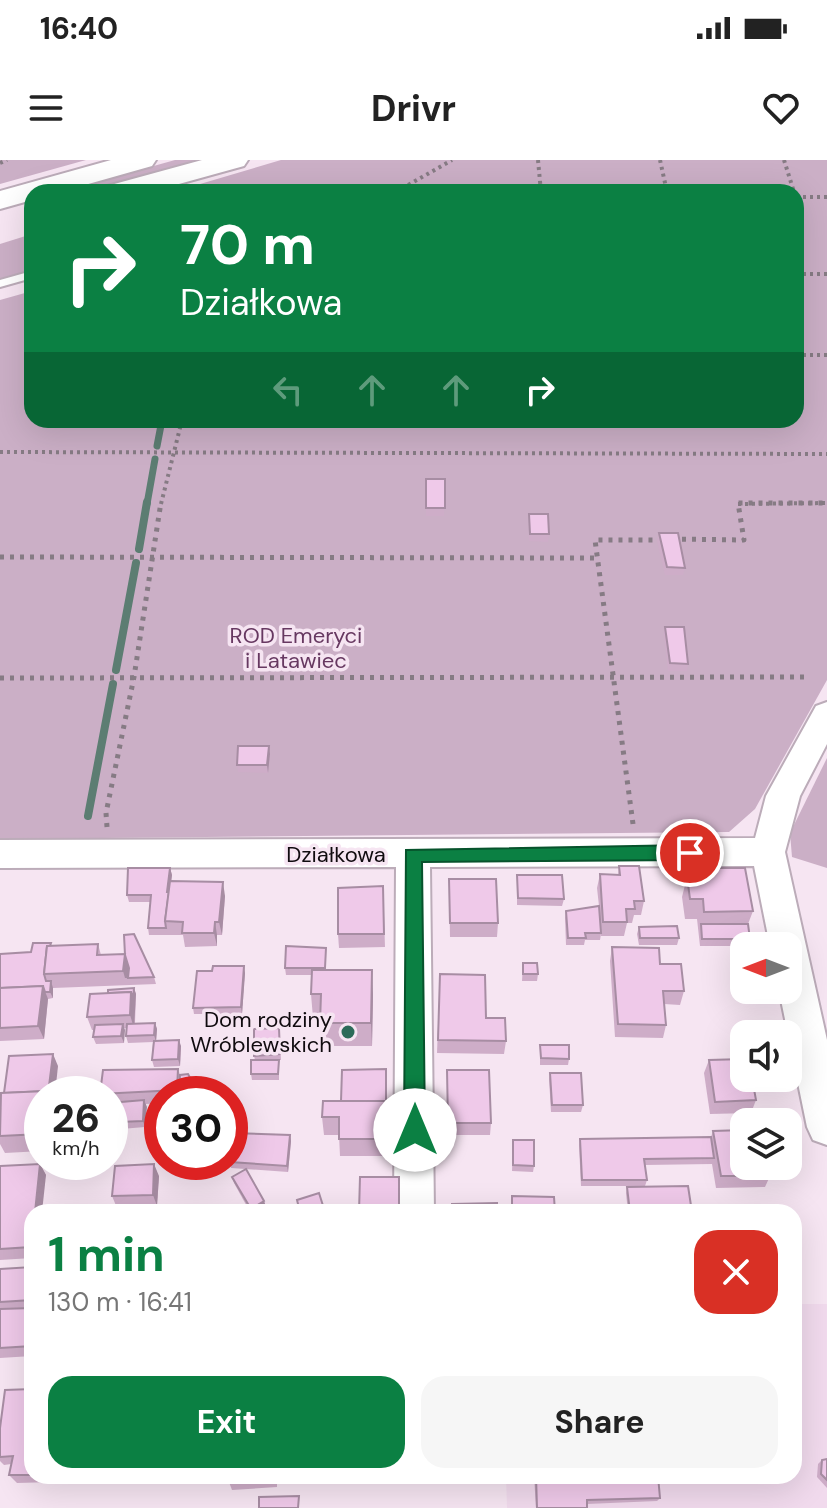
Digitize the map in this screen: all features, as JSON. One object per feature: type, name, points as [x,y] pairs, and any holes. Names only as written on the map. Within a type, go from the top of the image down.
[{"type":"highway","points":[[57,184],[142,160]]},
{"type":"highway","points":[[146,184],[234,160]]},
{"type":"highway","points":[[0,200],[24,193]]},
{"type":"highway","points":[[0,227],[24,220]]},
{"type":"street","points":[[785,932],[768,852],[783,796],[827,714]]},
{"type":"street","name":"Działkowa","points":[[0,854],[768,852]]},
{"type":"street","points":[[413,855],[414,1204]]},
{"type":"street","points":[[800,1004],[827,1127]]},
{"type":"lane","points":[[0,284],[24,276]]},
{"type":"path","points":[[0,163],[7,160]]},
{"type":"path","points":[[410,184],[452,160]]},
{"type":"path","points":[[538,160],[540,184]]},
{"type":"path","points":[[660,160],[665,184]]},
{"type":"path","points":[[784,160],[792,184]]},
{"type":"path","points":[[804,195],[827,197]]},
{"type":"path","points":[[804,274],[827,274]]},
{"type":"path","points":[[804,355],[827,355]]},
{"type":"path","points":[[106,853],[109,837],[106,813],[134,677],[162,499],[180,428]]},
{"type":"path","points":[[0,452],[827,454]]},
{"type":"path","points":[[638,853],[595,540],[744,540],[738,503],[827,503]]},
{"type":"path","points":[[0,557],[597,558]]},
{"type":"path","points":[[0,678],[808,677]]},
{"type":"shaded area","points":[[802,1304],[827,1304],[827,1508],[507,1508],[506,1484],[802,1484]]},
{"type":"green space","points":[[0,160],[86,160],[0,184]]},
{"type":"green space","points":[[175,160],[197,160],[111,184],[90,184]]},
{"type":"green space","name":"ROD Emeryci i Latawiec","points":[[281,160],[827,160],[827,680],[755,809],[729,832],[0,839],[0,300],[24,293],[24,428],[804,428],[804,184],[200,184]]},
{"type":"green space","points":[[24,236],[24,272],[0,280],[0,244]]},
{"type":"green space","points":[[827,758],[827,868],[792,857],[790,833]]},
{"type":"building","points":[[426,479],[445,479],[445,508],[426,508]]},
{"type":"building","points":[[529,514],[548,514],[549,534],[530,534]]},
{"type":"building","points":[[659,533],[678,533],[685,568],[667,567]]},
{"type":"building","points":[[665,627],[684,627],[688,664],[670,663]]},
{"type":"building","points":[[238,746],[269,746],[267,765],[237,765]]},
{"type":"building","points":[[619,866],[639,866],[644,901],[634,901],[635,909],[626,909],[627,922],[603,922],[600,874],[620,875]]},
{"type":"building","points":[[128,868],[170,868],[166,928],[148,928],[151,895],[127,895]]},
{"type":"building","points":[[697,868],[745,868],[753,911],[704,912],[703,899],[690,899],[687,877],[699,877]]},
{"type":"building","points":[[517,875],[562,875],[564,899],[518,898]]},
{"type":"building","points":[[449,879],[496,879],[498,923],[450,923]]},
{"type":"building","points":[[170,881],[223,882],[219,922],[215,922],[214,933],[182,933],[183,922],[165,921]]},
{"type":"building","points":[[383,886],[384,934],[338,934],[338,888]]},
{"type":"building","points":[[599,906],[601,933],[585,933],[586,938],[568,938],[566,911]]},
{"type":"building","points":[[701,924],[748,924],[749,932],[730,932],[730,939],[702,939]]},
{"type":"building","points":[[677,926],[679,938],[640,938],[639,927]]},
{"type":"building","points":[[134,934],[154,977],[128,978],[124,935]]},
{"type":"building","points":[[33,943],[51,943],[47,946],[44,974],[46,981],[51,981],[50,992],[45,992],[43,986],[0,988],[0,954],[31,952]]},
{"type":"building","points":[[98,944],[97,955],[125,954],[123,971],[44,974],[47,946]]},
{"type":"building","points":[[286,946],[326,948],[325,968],[285,968]]},
{"type":"building","points":[[612,947],[659,948],[660,964],[681,964],[684,991],[663,991],[666,1025],[618,1024]]},
{"type":"building","points":[[523,963],[537,963],[538,974],[523,974]]},
{"type":"building","points":[[213,966],[244,966],[241,1007],[193,1008],[197,971],[212,971]]},
{"type":"building","points":[[312,970],[372,970],[371,1023],[320,1023],[321,994],[311,994]]},
{"type":"building","points":[[440,974],[485,975],[486,1018],[505,1018],[506,1041],[438,1040]]},
{"type":"building","points":[[43,986],[38,1026],[0,1028],[0,988]]},
{"type":"building","points":[[134,988],[133,998],[131,992],[108,993],[108,990]]},
{"type":"building","points":[[131,992],[130,1015],[87,1017],[90,994]]},
{"type":"building","points":[[155,1023],[154,1035],[126,1036],[127,1024]]},
{"type":"building","points":[[123,1024],[121,1036],[93,1037],[95,1025]]},
{"type":"building","points":[[279,1028],[280,1054],[254,1056],[254,1029]]},
{"type":"building","points":[[179,1040],[178,1059],[152,1060],[154,1041]]},
{"type":"building","points":[[540,1045],[569,1045],[569,1059],[541,1058]]},
{"type":"building","points":[[53,1054],[50,1076],[24,1076],[24,1092],[4,1093],[9,1056]]},
{"type":"building","points":[[730,1059],[730,1092],[755,1092],[756,1100],[715,1102],[709,1060]]},
{"type":"building","points":[[251,1060],[279,1060],[278,1074],[251,1074]]},
{"type":"building","points":[[178,1069],[178,1076],[144,1076],[144,1092],[128,1093],[128,1076],[102,1076],[103,1070]]},
{"type":"building","points":[[386,1069],[386,1107],[385,1101],[341,1101],[342,1070]]},
{"type":"building","points":[[447,1070],[489,1070],[491,1123],[448,1123]]},
{"type":"building","points":[[550,1073],[581,1073],[583,1105],[552,1105]]},
{"type":"building","points":[[24,1092],[24,1135],[0,1136],[1,1093]]},
{"type":"building","points":[[144,1100],[143,1121],[128,1122],[128,1101]]},
{"type":"building","points":[[323,1101],[385,1101],[385,1139],[339,1139],[339,1117],[322,1117]]},
{"type":"building","points":[[730,1130],[730,1176],[721,1176],[713,1131]]},
{"type":"building","points":[[248,1134],[290,1135],[287,1166],[248,1163]]},
{"type":"building","points":[[711,1137],[714,1158],[644,1159],[647,1180],[582,1180],[580,1139]]},
{"type":"building","points":[[513,1140],[534,1140],[534,1166],[513,1165]]},
{"type":"building","points":[[24,1165],[24,1180],[38,1180],[36,1204],[24,1204],[24,1247],[0,1249],[0,1166]]},
{"type":"building","points":[[128,1165],[144,1165],[144,1180],[153,1180],[153,1195],[112,1196],[114,1180],[128,1180]]},
{"type":"building","points":[[248,1173],[264,1201],[248,1204],[234,1180],[248,1180]]},
{"type":"building","points":[[360,1177],[399,1177],[399,1204],[359,1204]]},
{"type":"building","points":[[688,1186],[691,1204],[629,1204],[627,1187]]},
{"type":"building","points":[[319,1193],[322,1204],[298,1204],[297,1200]]},
{"type":"building","points":[[512,1196],[554,1197],[554,1204],[512,1204]]},
{"type":"building","points":[[24,1268],[24,1300],[0,1302],[0,1269]]},
{"type":"building","points":[[24,1308],[24,1346],[0,1348],[0,1309]]},
{"type":"building","points":[[24,1389],[24,1475],[9,1475],[13,1456],[0,1457],[5,1390]]},
{"type":"building","points":[[827,1459],[827,1480],[821,1474],[822,1460]]},
{"type":"building","points":[[536,1484],[659,1484],[660,1498],[587,1500],[587,1508],[537,1508]]},
{"type":"building","points":[[299,1496],[298,1508],[259,1508],[259,1497]]},
{"type":"waterway","points":[[157,446],[160,428]]},
{"type":"waterway","points":[[147,504],[155,459]]},
{"type":"waterway","points":[[139,549],[147,502]]},
{"type":"waterway","points":[[116,670],[136,563]]},
{"type":"waterway","points":[[88,816],[113,684]]},
{"type":"place","name":"Dom rodziny Wróblewskich","points":[[348,1032]]},
{"type":"route","points":[[415,1130],[413,855],[690,853]]}]
